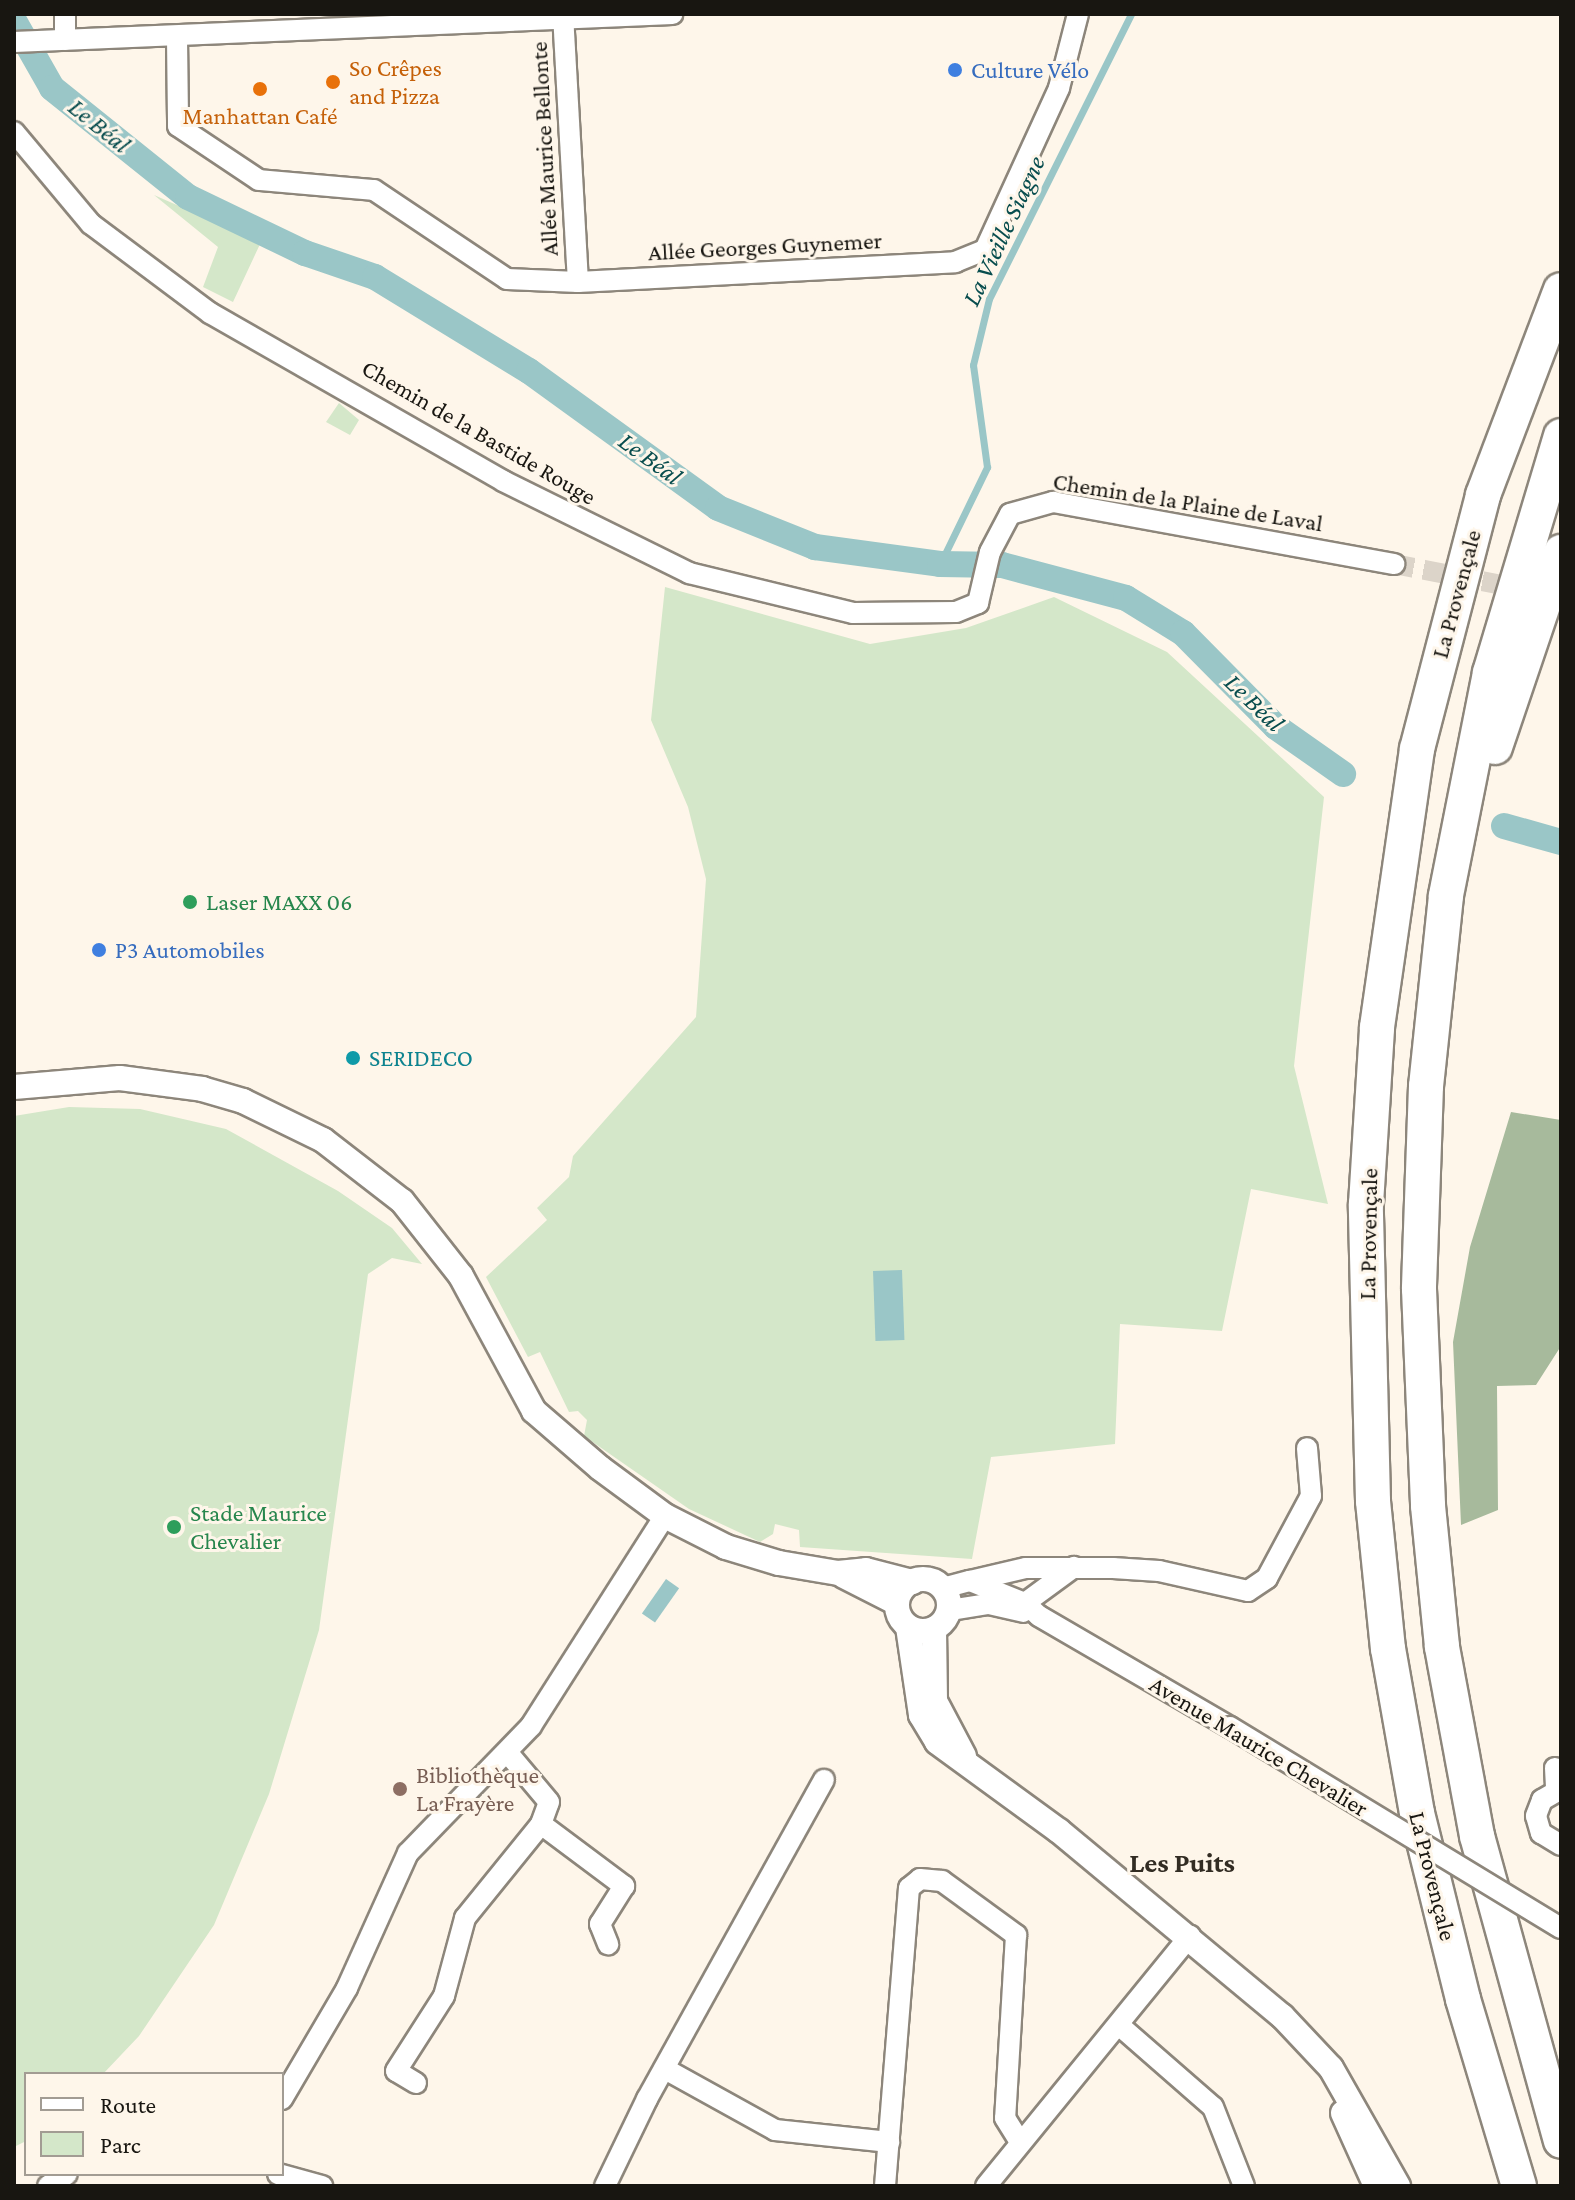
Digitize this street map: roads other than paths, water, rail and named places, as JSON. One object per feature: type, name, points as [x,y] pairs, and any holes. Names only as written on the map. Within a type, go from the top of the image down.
[{"type":"highway","name":"La Provençale","points":[[1519,2186],[1463,1999],[1417,1813],[1388,1649],[1373,1486],[1366,1204],[1378,1013],[1417,749],[1483,495],[1561,290]]},
{"type":"highway","points":[[1561,436],[1490,673],[1446,896],[1421,1190],[1419,1289],[1428,1506],[1442,1647],[1477,1836],[1561,2141]]},
{"type":"highway","points":[[1446,896],[1561,552]]},
{"type":"street","points":[[65,14],[65,40]]},
{"type":"street","points":[[14,42],[177,38],[672,14]]},
{"type":"street","name":"Allée Georges Guynemer","points":[[177,38],[178,126],[259,180],[374,190],[507,279],[578,282],[955,262],[985,250],[1059,88],[1078,14]]},
{"type":"street","name":"Allée Maurice Bellonte","points":[[563,17],[578,282]]},
{"type":"street","name":"Chemin de la Bastide Rouge","points":[[14,132],[91,224],[210,313],[503,481],[637,550],[704,577],[853,613],[956,612],[978,603],[983,591]]},
{"type":"street","name":"Chemin de la Plaine de Laval","points":[[983,591],[990,552],[1010,514],[1031,504],[1053,502],[1394,564]]},
{"type":"street","points":[[14,1087],[120,1078],[202,1089],[243,1101],[323,1140],[402,1201],[461,1276],[534,1411],[665,1516],[726,1547],[838,1573],[897,1603],[908,1627],[921,1715],[937,1742],[966,1760],[1190,1936],[1282,2016],[1331,2068],[1398,2186]]},
{"type":"street","points":[[966,1760],[935,1701],[934,1629],[946,1599],[970,1581],[1026,1568],[1159,1571],[1248,1591],[1267,1578],[1311,1496],[1307,1448]]},
{"type":"street","points":[[284,2096],[347,1988],[408,1853],[507,1752],[579,1658],[665,1516]]},
{"type":"street","points":[[1032,1610],[1074,1567]]},
{"type":"street","points":[[838,1573],[866,1570],[912,1582],[928,1579],[946,1599]]},
{"type":"street","name":"Avenue Maurice Chevalier","points":[[970,1581],[1032,1610],[1561,1928]]},
{"type":"street","points":[[897,1603],[912,1582]]},
{"type":"street","name":"Avenue Maurice Chevalier","points":[[946,1599],[1032,1610]]},
{"type":"street","points":[[908,1627],[934,1629]]},
{"type":"street","points":[[416,2083],[396,2071],[444,1996],[465,1918],[541,1824],[549,1802],[507,1752]]},
{"type":"street","points":[[1555,1768],[1559,1790],[1542,1800],[1536,1816],[1541,1833],[1561,1845]]},
{"type":"street","points":[[605,2186],[665,2069],[824,1780]]},
{"type":"street","points":[[541,1824],[624,1886],[600,1924],[608,1944]]},
{"type":"street","points":[[885,2186],[909,1888],[920,1879],[942,1881],[1016,1935],[1005,2118],[1020,2142]]},
{"type":"street","points":[[986,2186],[1120,2026],[1190,1936]]},
{"type":"street","points":[[1282,2016],[1336,2098],[1376,2186]]},
{"type":"street","points":[[1120,2026],[1213,2107],[1244,2186]]},
{"type":"street","points":[[665,2069],[775,2130],[889,2142]]},
{"type":"street","points":[[284,2176],[322,2186]]},
{"type":"water","points":[[902,1270],[904,1340],[875,1341],[873,1271]]},
{"type":"water","points":[[666,1579],[679,1588],[655,1623],[642,1613]]},
{"type":"waterway","name":"La Vieille Siagne","points":[[940,564],[987,467],[973,365],[989,299],[1131,14]]},
{"type":"waterway","name":"Le Béal","points":[[14,21],[52,88],[188,197],[305,253],[375,277],[529,371],[718,508],[815,547],[940,564],[1002,565],[1126,598],[1183,633],[1276,727],[1343,774]]},
{"type":"waterway","name":"Le Béal","points":[[1504,826],[1561,842]]},
{"type":"tunnel","points":[[1394,564],[1523,589]]},
{"type":"place","name":"Culture Vélo","points":[[955,70]]},
{"type":"place","name":"So Crêpes and Pizza","points":[[333,82]]},
{"type":"place","name":"Manhattan Café","points":[[260,89]]},
{"type":"place","name":"Laser MAXX 06","points":[[190,902]]},
{"type":"place","name":"P3 Automobiles","points":[[99,950]]},
{"type":"place","name":"SERIDECO","points":[[353,1058]]},
{"type":"place","name":"Stade Maurice Chevalier","points":[[174,1527]]},
{"type":"place","name":"Bibliothèque La Frayère","points":[[400,1789]]},
{"type":"district","name":"Les Puits","points":[[1182,1863]]}]
